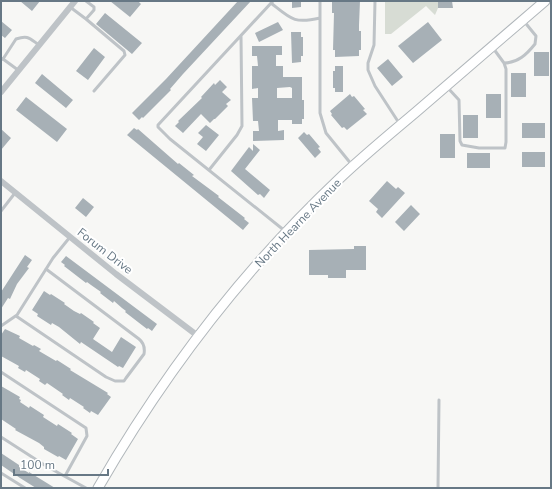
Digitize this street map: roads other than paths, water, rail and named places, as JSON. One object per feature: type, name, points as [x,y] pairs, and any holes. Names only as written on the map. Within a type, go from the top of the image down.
[{"type":"main road","name":"North Hearne Avenue","points":[[98,488],[136,425],[198,336],[286,232],[353,166],[545,1]]},
{"type":"street","points":[[1,92],[75,1]]},
{"type":"street","name":"Forum Drive","points":[[1,181],[116,274],[198,336]]},
{"type":"lane","points":[[86,1],[94,7],[94,10],[86,20]]},
{"type":"lane","points":[[320,1],[320,113],[326,133],[353,166]]},
{"type":"lane","points":[[375,1],[374,45],[368,63],[368,70],[375,86],[400,125]]},
{"type":"lane","points":[[286,232],[160,131],[158,125],[272,2],[290,18],[296,21],[320,18]]},
{"type":"lane","points":[[70,7],[125,53],[125,55],[94,91]]},
{"type":"lane","points":[[504,63],[513,63],[526,54],[535,44],[536,36],[523,20]]},
{"type":"lane","points":[[18,70],[2,59],[16,39],[25,36],[39,45]]},
{"type":"lane","points":[[208,170],[237,135],[242,126],[241,36]]},
{"type":"lane","points":[[446,86],[459,100],[460,141],[462,145],[479,148],[505,148],[506,69],[504,63],[492,47]]},
{"type":"lane","points":[[1,212],[16,193]]},
{"type":"lane","points":[[1,326],[16,316],[59,249],[70,237]]},
{"type":"lane","points":[[16,316],[106,377],[115,381],[124,381],[144,354],[145,349],[141,341],[46,269]]},
{"type":"lane","points":[[1,372],[86,428],[88,436],[65,476]]},
{"type":"lane","points":[[438,488],[439,400]]},
{"type":"lane","points":[[1,437],[46,466],[86,488]]},
{"type":"lane","points":[[1,473],[25,488]]}]
